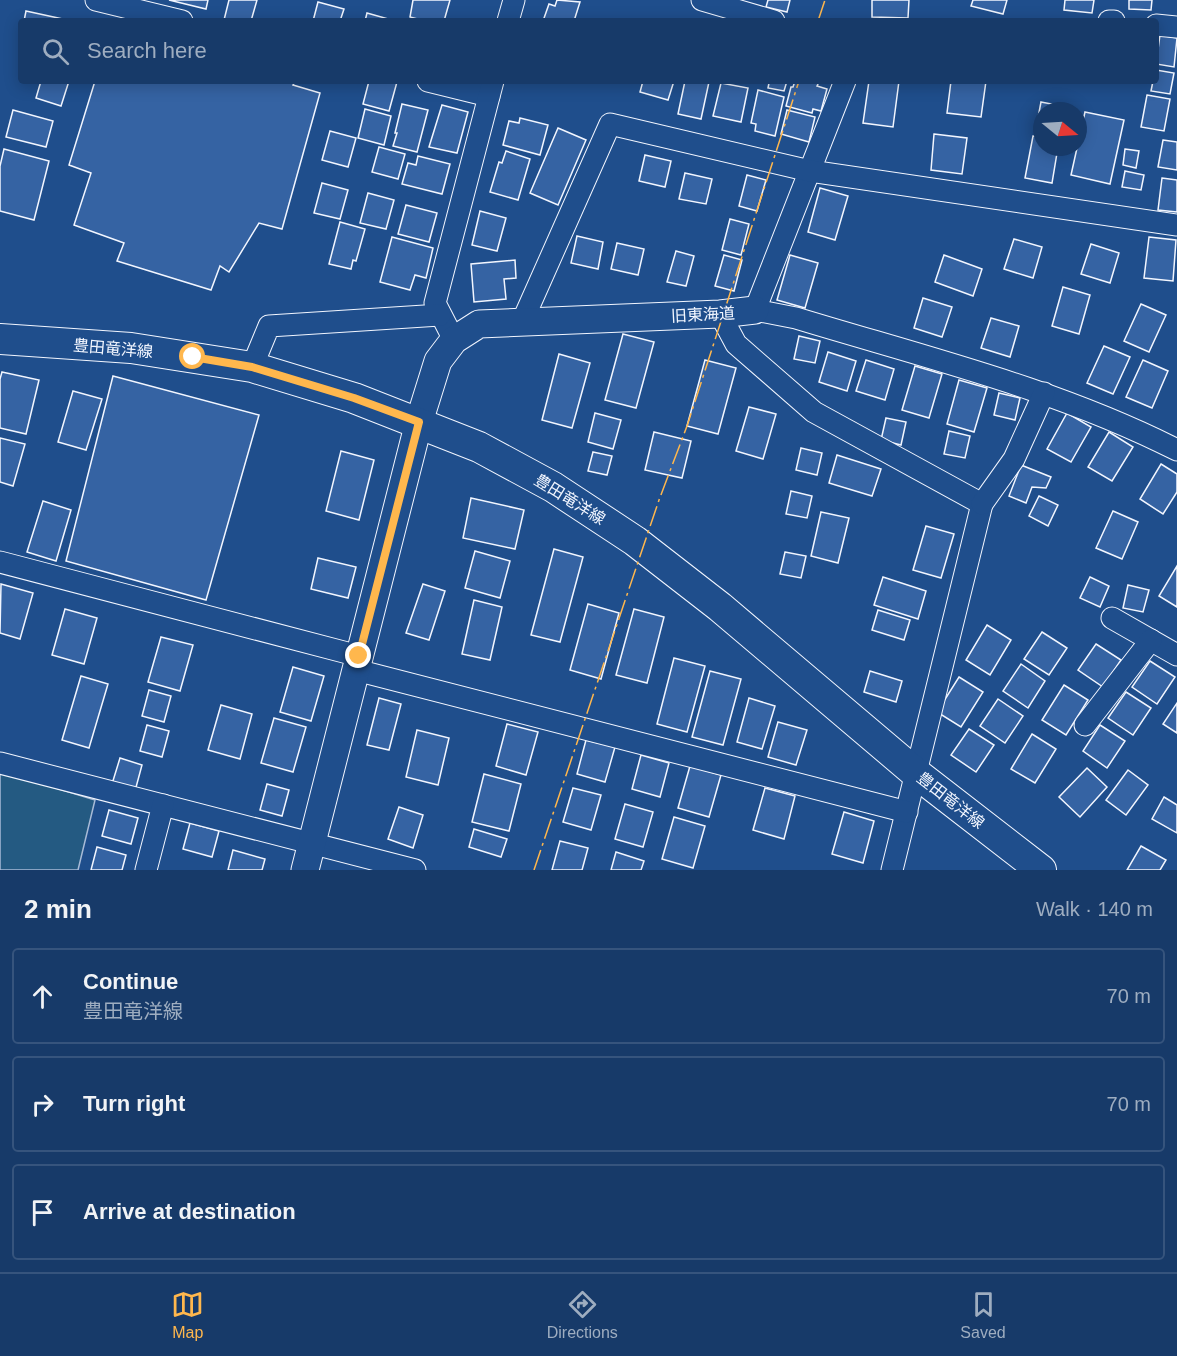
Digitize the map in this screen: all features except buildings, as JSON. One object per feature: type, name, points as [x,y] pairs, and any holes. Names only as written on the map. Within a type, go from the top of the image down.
[{"type":"main road","name":"豊田竜洋線","points":[[0,339],[131,348],[252,367],[354,398],[479,447],[553,487],[635,541],[720,607],[917,774],[1041,870]]},
{"type":"street","points":[[96,0],[170,18]]},
{"type":"street","points":[[509,18],[514,0]]},
{"type":"street","points":[[702,0],[764,18]]},
{"type":"street","points":[[1159,25],[1177,27]]},
{"type":"street","points":[[305,870],[419,422],[438,361],[454,340],[435,303],[491,88],[455,84]]},
{"type":"street","points":[[755,310],[844,84]]},
{"type":"street","points":[[522,322],[610,124],[810,171],[1177,225]]},
{"type":"street","name":"旧東海道","points":[[454,340],[479,324],[720,314],[755,310],[796,318],[1044,393],[1177,450]]},
{"type":"street","points":[[720,314],[736,344],[814,412],[982,504]]},
{"type":"street","points":[[252,367],[269,326],[440,315]]},
{"type":"street","points":[[892,870],[982,504],[1014,459],[1044,393]]},
{"type":"street","points":[[0,562],[358,663],[907,812]]},
{"type":"street","points":[[1112,618],[1177,655]]},
{"type":"street","points":[[1085,725],[1151,640]]},
{"type":"street","points":[[0,763],[415,870]]},
{"type":"street","points":[[146,870],[163,805]]},
{"type":"shaded area","points":[[0,771],[95,800],[78,870],[0,870]]},
{"type":"power","points":[[819,18],[825,0]]},
{"type":"power","points":[[534,870],[659,500],[687,426],[798,84]]},
{"type":"route","points":[[193,357],[252,367],[354,398],[419,422],[359,656]]}]
